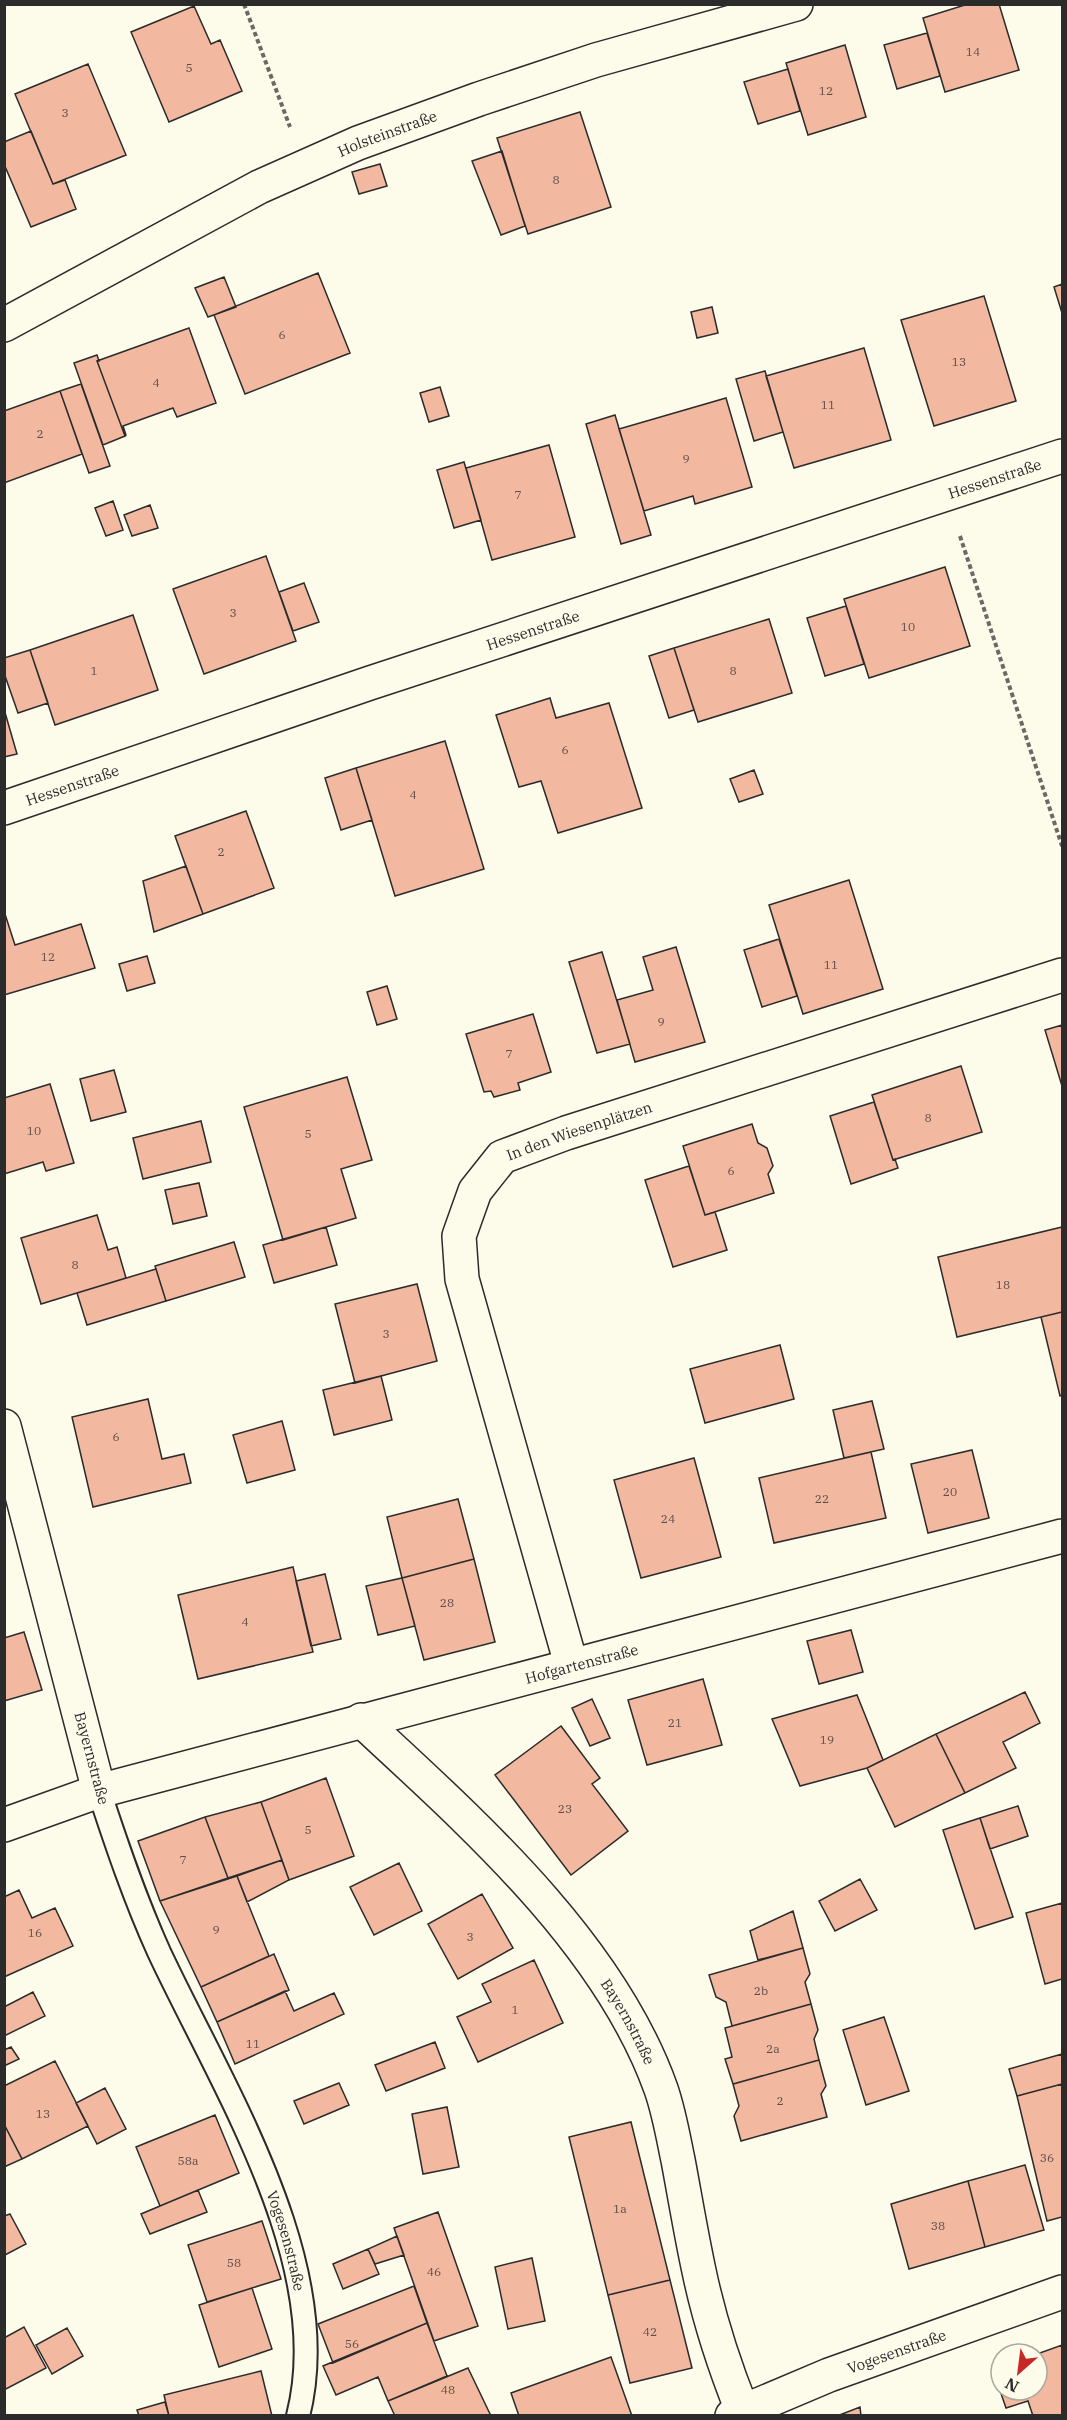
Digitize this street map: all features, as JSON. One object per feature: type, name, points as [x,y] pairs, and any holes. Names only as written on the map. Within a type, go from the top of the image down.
[{"type":"street","name":"Holsteinstraße","points":[[4,326],[259,187],[358,143],[596,60],[796,4]]},
{"type":"street","name":"Hessenstraße","points":[[4,808],[370,683],[1062,456]]},
{"type":"street","name":"In den Wiesenplätzen","points":[[571,1665],[462,1279],[459,1236],[476,1191],[502,1158],[566,1133],[1062,975]]},
{"type":"street","name":"Bayernstraße","points":[[4,1426],[99,1791]]},
{"type":"street","name":"Hofgartenstraße","points":[[4,1825],[99,1791],[1062,1536]]},
{"type":"street","name":"Bayernstraße","points":[[361,1720],[446,1799],[517,1870],[593,1962],[626,2011],[662,2091],[672,2130],[700,2274],[737,2413]]},
{"type":"street","name":"Vogesenstraße","points":[[737,2413],[829,2375],[1062,2292]]},
{"type":"lane","name":"Bayernstraße","points":[[99,1791],[129,1883],[160,1953],[221,2075]]},
{"type":"lane","name":"Vogesenstraße","points":[[221,2075],[277,2205],[298,2278],[306,2350],[302,2400],[298,2415]]},
{"type":"path","points":[[244,4],[305,167]]},
{"type":"path","points":[[946,494],[1062,846]]},
{"type":"building","points":[[968,4],[999,4],[1019,70],[945,92],[923,18]]},
{"type":"building","points":[[194,6],[211,44],[220,40],[242,91],[169,122],[131,32]]},
{"type":"building","points":[[927,33],[940,76],[897,89],[884,45]]},
{"type":"building","points":[[845,45],[866,117],[808,135],[786,63]]},
{"type":"building","points":[[88,64],[126,155],[53,184],[15,94]]},
{"type":"building","points":[[788,69],[800,111],[758,124],[744,82]]},
{"type":"building","points":[[580,112],[611,207],[528,234],[497,138]]},
{"type":"building","points":[[31,131],[53,184],[65,180],[76,209],[31,227],[4,164],[4,142]]},
{"type":"building","points":[[502,151],[525,226],[501,235],[472,161]]},
{"type":"building","points":[[380,164],[387,186],[359,194],[352,172]]},
{"type":"building","points":[[318,273],[350,353],[245,394],[214,315]]},
{"type":"building","points":[[224,277],[236,307],[208,317],[195,288]]},
{"type":"building","points":[[1062,284],[1062,313],[1054,287]]},
{"type":"building","points":[[984,296],[1016,401],[934,426],[901,320]]},
{"type":"building","points":[[712,307],[718,333],[697,338],[691,312]]},
{"type":"building","points":[[189,328],[216,403],[177,417],[173,408],[123,426],[125,436],[97,361]]},
{"type":"building","points":[[864,348],[891,440],[794,468],[766,376]]},
{"type":"building","points":[[97,355],[99,361],[97,361],[125,436],[103,445],[74,363]]},
{"type":"building","points":[[765,371],[783,432],[754,441],[736,379]]},
{"type":"building","points":[[81,384],[110,466],[89,473],[60,391]]},
{"type":"building","points":[[440,387],[449,416],[429,422],[420,393]]},
{"type":"building","points":[[60,391],[82,454],[4,483],[4,411]]},
{"type":"building","points":[[726,398],[752,487],[695,504],[693,496],[644,511],[619,429]]},
{"type":"building","points":[[615,415],[651,535],[621,544],[586,424]]},
{"type":"building","points":[[549,445],[575,537],[492,560],[466,468]]},
{"type":"building","points":[[464,462],[481,520],[454,528],[437,470]]},
{"type":"building","points":[[113,501],[123,530],[106,536],[95,508]]},
{"type":"building","points":[[150,505],[158,528],[132,536],[124,515]]},
{"type":"building","points":[[266,556],[296,641],[204,674],[173,589]]},
{"type":"building","points":[[945,567],[970,646],[869,678],[844,599]]},
{"type":"building","points":[[304,583],[319,622],[293,631],[279,592]]},
{"type":"building","points":[[846,606],[864,664],[825,676],[807,618]]},
{"type":"building","points":[[133,615],[158,690],[55,725],[30,650]]},
{"type":"building","points":[[769,619],[792,693],[698,722],[674,648]]},
{"type":"building","points":[[674,648],[694,710],[669,718],[649,656]]},
{"type":"building","points":[[30,650],[48,703],[18,713],[4,673],[4,658]]},
{"type":"building","points":[[550,698],[556,718],[609,703],[642,808],[558,833],[541,781],[519,787],[496,715]]},
{"type":"building","points":[[4,709],[17,754],[4,757]]},
{"type":"building","points":[[445,741],[484,869],[395,896],[356,768]]},
{"type":"building","points":[[356,768],[372,820],[341,830],[325,778]]},
{"type":"building","points":[[754,770],[763,794],[739,802],[730,779]]},
{"type":"building","points":[[246,811],[274,888],[203,914],[175,836]]},
{"type":"building","points":[[186,866],[203,914],[154,932],[143,881]]},
{"type":"building","points":[[849,880],[883,989],[803,1014],[769,905]]},
{"type":"building","points":[[4,911],[15,945],[81,924],[95,968],[4,995]]},
{"type":"building","points":[[779,939],[797,996],[762,1007],[744,950]]},
{"type":"building","points":[[676,947],[705,1042],[635,1062],[617,1000],[653,990],[643,957]]},
{"type":"building","points":[[602,952],[630,1044],[597,1053],[569,962]]},
{"type":"building","points":[[147,956],[155,983],[127,991],[119,964]]},
{"type":"building","points":[[387,986],[397,1019],[377,1025],[367,992]]},
{"type":"building","points":[[533,1014],[551,1072],[518,1083],[520,1090],[494,1097],[491,1091],[484,1092],[466,1034]]},
{"type":"building","points":[[1062,1025],[1062,1086],[1045,1030]]},
{"type":"building","points":[[961,1066],[982,1132],[893,1160],[872,1095]]},
{"type":"building","points":[[114,1070],[126,1112],[91,1121],[80,1079]]},
{"type":"building","points":[[347,1077],[372,1160],[341,1169],[356,1218],[283,1240],[244,1107]]},
{"type":"building","points":[[50,1084],[74,1163],[46,1171],[43,1162],[4,1174],[4,1098]]},
{"type":"building","points":[[874,1102],[893,1160],[895,1159],[898,1168],[851,1184],[830,1116]]},
{"type":"building","points":[[201,1121],[211,1162],[143,1179],[133,1138]]},
{"type":"building","points":[[752,1124],[758,1143],[767,1148],[773,1166],[768,1174],[774,1193],[705,1215],[683,1146]]},
{"type":"building","points":[[689,1166],[705,1215],[715,1212],[727,1250],[673,1267],[645,1180]]},
{"type":"building","points":[[199,1183],[207,1216],[173,1224],[165,1190]]},
{"type":"building","points":[[97,1215],[108,1250],[117,1247],[126,1278],[41,1304],[21,1238]]},
{"type":"building","points":[[326,1227],[337,1265],[274,1283],[263,1245]]},
{"type":"building","points":[[1062,1227],[1062,1312],[957,1337],[938,1257]]},
{"type":"building","points":[[234,1242],[245,1277],[166,1301],[155,1266]]},
{"type":"building","points":[[156,1269],[166,1301],[87,1325],[77,1293]]},
{"type":"building","points":[[417,1284],[437,1361],[355,1383],[335,1304]]},
{"type":"building","points":[[1062,1312],[1062,1395],[1060,1396],[1041,1317]]},
{"type":"building","points":[[780,1345],[794,1399],[705,1423],[690,1369]]},
{"type":"building","points":[[381,1376],[392,1420],[334,1435],[323,1390]]},
{"type":"building","points":[[148,1399],[162,1459],[184,1454],[191,1483],[93,1507],[72,1417]]},
{"type":"building","points":[[872,1401],[884,1449],[844,1458],[833,1410]]},
{"type":"building","points":[[282,1421],[295,1470],[247,1483],[233,1435]]},
{"type":"building","points":[[972,1450],[989,1518],[928,1533],[911,1464]]},
{"type":"building","points":[[871,1452],[886,1518],[774,1543],[759,1478]]},
{"type":"building","points":[[694,1458],[721,1557],[641,1578],[614,1480]]},
{"type":"building","points":[[458,1499],[474,1559],[402,1578],[387,1517]]},
{"type":"building","points":[[474,1559],[495,1642],[424,1660],[402,1578]]},
{"type":"building","points":[[293,1567],[313,1652],[198,1679],[178,1595]]},
{"type":"building","points":[[325,1574],[341,1639],[311,1646],[296,1581]]},
{"type":"building","points":[[402,1578],[415,1626],[378,1635],[366,1586]]},
{"type":"building","points":[[851,1630],[863,1672],[819,1684],[807,1641]]},
{"type":"building","points":[[24,1632],[42,1690],[4,1701],[4,1638]]},
{"type":"building","points":[[703,1679],[722,1745],[647,1765],[628,1700]]},
{"type":"building","points":[[1025,1692],[1040,1723],[1003,1742],[1016,1768],[965,1793],[936,1734]]},
{"type":"building","points":[[857,1695],[883,1760],[867,1768],[800,1786],[772,1719]]},
{"type":"building","points":[[592,1699],[610,1738],[590,1746],[572,1708]]},
{"type":"building","points":[[561,1726],[600,1778],[592,1784],[628,1831],[571,1875],[495,1775]]},
{"type":"building","points":[[936,1734],[965,1793],[895,1827],[867,1768]]},
{"type":"building","points":[[326,1778],[354,1856],[289,1880],[261,1802]]},
{"type":"building","points":[[261,1802],[282,1860],[228,1878],[205,1817]]},
{"type":"building","points":[[1018,1806],[1028,1836],[990,1849],[980,1818]]},
{"type":"building","points":[[205,1817],[228,1878],[160,1901],[138,1841]]},
{"type":"building","points":[[980,1818],[1013,1917],[975,1929],[943,1830]]},
{"type":"building","points":[[282,1860],[289,1880],[247,1902],[237,1876]]},
{"type":"building","points":[[399,1863],[422,1911],[374,1935],[350,1887]]},
{"type":"building","points":[[237,1876],[269,1956],[201,1987],[160,1901]]},
{"type":"building","points":[[860,1879],[877,1910],[835,1931],[819,1901]]},
{"type":"building","points":[[19,1890],[32,1918],[55,1908],[73,1946],[4,1977],[4,1897]]},
{"type":"building","points":[[482,1894],[513,1948],[458,1979],[428,1924]]},
{"type":"building","points":[[1062,1903],[1062,1979],[1045,1984],[1026,1913]]},
{"type":"building","points":[[793,1911],[803,1948],[758,1960],[750,1931]]},
{"type":"building","points":[[803,1948],[810,1974],[805,1982],[811,2004],[732,2026],[726,2002],[716,1997],[709,1975]]},
{"type":"building","points":[[274,1954],[289,1990],[217,2022],[201,1987]]},
{"type":"building","points":[[534,1960],[563,2023],[478,2062],[457,2017],[491,2002],[482,1984]]},
{"type":"building","points":[[285,1991],[294,2011],[334,1993],[344,2014],[235,2064],[217,2022]]},
{"type":"building","points":[[33,1992],[45,2016],[4,2036],[4,2007]]},
{"type":"building","points":[[811,2004],[818,2030],[814,2039],[819,2060],[733,2084],[725,2059],[732,2057],[725,2028]]},
{"type":"building","points":[[884,2017],[909,2091],[866,2105],[843,2030]]},
{"type":"building","points":[[435,2042],[445,2068],[386,2091],[375,2065]]},
{"type":"building","points":[[11,2047],[19,2059],[4,2066],[4,2050]]},
{"type":"building","points":[[1062,2054],[1062,2084],[1017,2096],[1009,2069]]},
{"type":"building","points":[[819,2060],[826,2086],[821,2094],[827,2117],[741,2141],[734,2116],[739,2106],[733,2084]]},
{"type":"building","points":[[55,2061],[88,2126],[22,2159],[4,2124],[4,2086]]},
{"type":"building","points":[[339,2083],[349,2105],[304,2124],[294,2101]]},
{"type":"building","points":[[1062,2084],[1062,2217],[1047,2221],[1017,2096]]},
{"type":"building","points":[[105,2088],[126,2129],[97,2144],[76,2103]]},
{"type":"building","points":[[447,2107],[459,2167],[423,2174],[412,2114]]},
{"type":"building","points":[[215,2115],[239,2173],[160,2206],[136,2147]]},
{"type":"building","points":[[631,2122],[670,2280],[608,2295],[569,2137]]},
{"type":"building","points":[[4,2124],[22,2159],[4,2167]]},
{"type":"building","points":[[1025,2165],[1044,2230],[985,2247],[968,2181]]},
{"type":"building","points":[[968,2181],[985,2247],[909,2269],[891,2204]]},
{"type":"building","points":[[198,2190],[207,2212],[150,2234],[141,2214]]},
{"type":"building","points":[[438,2212],[478,2326],[434,2341],[394,2228]]},
{"type":"building","points":[[10,2214],[26,2244],[5,2255],[4,2216]]},
{"type":"building","points":[[262,2221],[281,2279],[207,2302],[188,2245]]},
{"type":"building","points":[[397,2236],[404,2255],[375,2264],[368,2249]]},
{"type":"building","points":[[368,2249],[379,2274],[343,2289],[333,2264]]},
{"type":"building","points":[[532,2258],[545,2321],[508,2329],[495,2267]]},
{"type":"building","points":[[670,2280],[692,2368],[630,2383],[608,2295]]},
{"type":"building","points":[[414,2286],[427,2323],[333,2363],[318,2324]]},
{"type":"building","points":[[252,2288],[272,2349],[219,2367],[199,2305]]},
{"type":"building","points":[[427,2323],[447,2376],[388,2401],[378,2377],[336,2395],[323,2366]]},
{"type":"building","points":[[24,2327],[46,2368],[4,2390],[4,2338]]},
{"type":"building","points":[[67,2328],[83,2356],[52,2374],[36,2345]]},
{"type":"building","points":[[1062,2345],[1062,2416],[1033,2416],[1028,2402],[1049,2402],[1049,2350]]},
{"type":"building","points":[[611,2357],[632,2416],[519,2416],[511,2393]]},
{"type":"building","points":[[468,2368],[491,2416],[395,2416],[388,2401]]},
{"type":"building","points":[[261,2371],[272,2416],[169,2416],[164,2395]]},
{"type":"building","points":[[165,2402],[169,2416],[139,2416],[137,2410]]},
{"type":"building","points":[[1004,2402],[1025,2402],[1006,2408]]},
{"type":"building","points":[[860,2407],[861,2416],[837,2416]]}]
